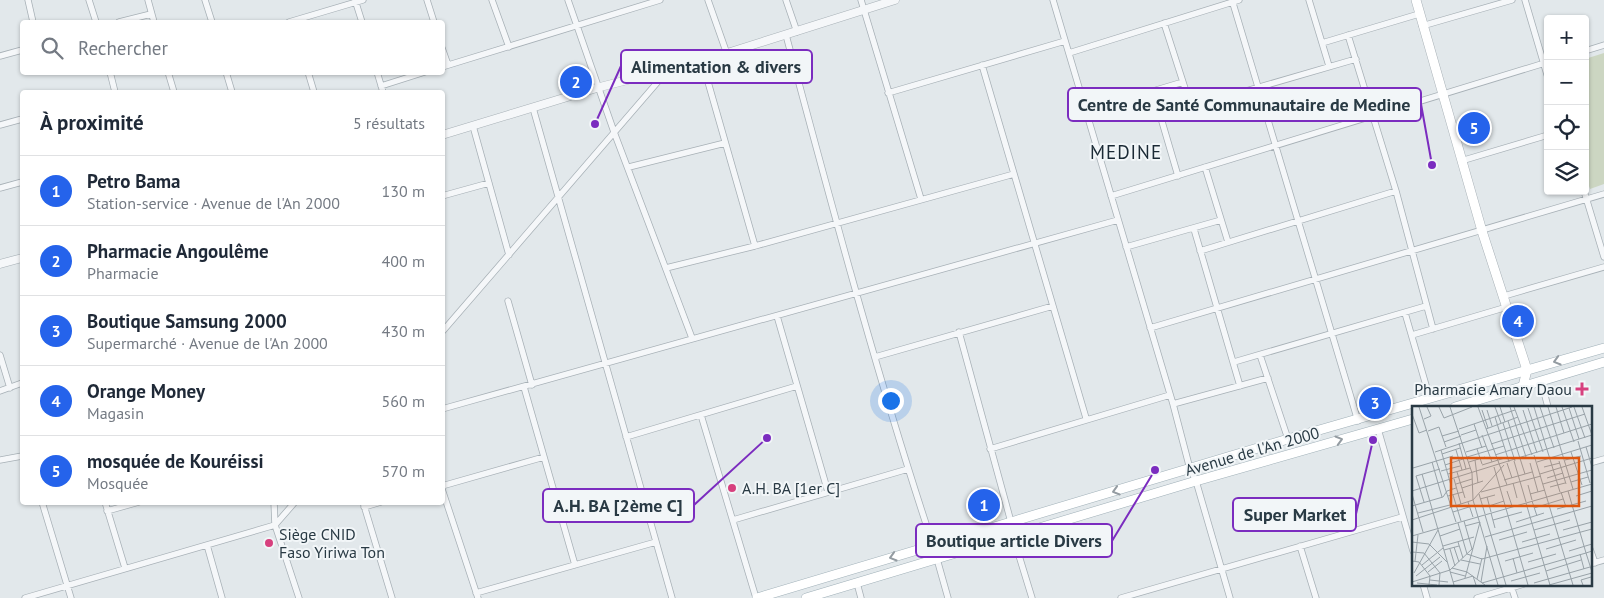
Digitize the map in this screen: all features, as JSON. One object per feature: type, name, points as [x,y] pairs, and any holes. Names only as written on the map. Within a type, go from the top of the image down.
[{"type":"main road","points":[[1416,0],[1461,161],[1527,370],[1523,386]]},
{"type":"main road","name":"Avenue de l'An 2000","points":[[756,598],[1288,439],[1358,421],[1604,348]]},
{"type":"main road","points":[[1459,406],[1604,362]]},
{"type":"main road","name":"Avenue de l'An 2000","points":[[806,598],[1196,481],[1412,419]]},
{"type":"street","points":[[28,0],[33,20]]},
{"type":"street","points":[[89,0],[95,20]]},
{"type":"street","points":[[148,0],[153,20]]},
{"type":"street","points":[[205,0],[211,20]]},
{"type":"street","points":[[297,20],[363,0]]},
{"type":"street","points":[[427,0],[433,20]]},
{"type":"street","points":[[492,0],[509,47]]},
{"type":"street","points":[[568,0],[600,87],[614,132],[692,338]]},
{"type":"street","points":[[445,66],[660,0]]},
{"type":"street","points":[[708,0],[727,54]]},
{"type":"street","points":[[786,0],[797,32]]},
{"type":"street","points":[[861,0],[921,199]]},
{"type":"street","points":[[445,134],[600,87],[727,54],[895,0]]},
{"type":"street","points":[[1053,0],[1173,404],[1190,469],[1196,481],[1230,598]]},
{"type":"street","points":[[1309,0],[1329,66]]},
{"type":"street","points":[[1422,26],[1512,0]]},
{"type":"street","points":[[1525,0],[1545,60]]},
{"type":"street","points":[[355,1],[361,20]]},
{"type":"street","points":[[1069,53],[1234,1],[1358,421]]},
{"type":"street","points":[[127,20],[151,14]]},
{"type":"street","points":[[1322,43],[1419,14]]},
{"type":"street","points":[[1164,23],[1191,107]]},
{"type":"street","points":[[786,35],[875,357],[933,545]]},
{"type":"street","points":[[1348,35],[1396,191],[1432,329]]},
{"type":"street","points":[[888,92],[1065,41]]},
{"type":"street","points":[[1589,50],[1604,45]]},
{"type":"street","points":[[0,56],[20,51]]},
{"type":"street","points":[[1160,116],[1356,59]]},
{"type":"street","points":[[702,61],[755,246]]},
{"type":"street","points":[[1111,196],[1544,64]]},
{"type":"street","points":[[982,65],[1086,418]]},
{"type":"street","points":[[445,329],[668,70]]},
{"type":"street","points":[[111,75],[114,90]]},
{"type":"street","points":[[169,75],[173,90]]},
{"type":"street","points":[[227,75],[231,90]]},
{"type":"street","points":[[309,75],[313,90]]},
{"type":"street","points":[[378,75],[382,89],[417,75]]},
{"type":"street","points":[[1086,111],[1183,82]]},
{"type":"street","points":[[1153,91],[1178,176]]},
{"type":"street","points":[[533,108],[672,598]]},
{"type":"street","points":[[0,125],[20,120]]},
{"type":"street","points":[[473,126],[509,255]]},
{"type":"street","points":[[1461,161],[1544,136]]},
{"type":"street","points":[[629,168],[725,143]]},
{"type":"street","points":[[1204,167],[1228,242]]},
{"type":"street","points":[[666,268],[837,224],[1014,174]]},
{"type":"street","points":[[445,195],[489,182]]},
{"type":"street","points":[[0,188],[20,183]]},
{"type":"street","points":[[1200,251],[1396,191]]},
{"type":"street","points":[[1150,328],[1604,194]]},
{"type":"street","points":[[1586,195],[1604,257]]},
{"type":"street","points":[[445,408],[1118,220]]},
{"type":"street","points":[[1126,247],[1221,220]]},
{"type":"street","points":[[1194,229],[1240,386]]},
{"type":"street","points":[[0,264],[20,259]]},
{"type":"street","points":[[1504,296],[1604,268]]},
{"type":"street","points":[[508,301],[532,385]]},
{"type":"street","points":[[875,357],[1053,306]]},
{"type":"street","points":[[1234,362],[1332,335],[1426,306]]},
{"type":"street","points":[[1412,334],[1508,307]]},
{"type":"street","points":[[1405,313],[1430,399]]},
{"type":"street","points":[[777,316],[828,492]]},
{"type":"street","points":[[959,332],[1011,522]]},
{"type":"street","points":[[0,355],[10,388]]},
{"type":"street","points":[[1260,355],[1288,439]]},
{"type":"street","points":[[1173,404],[1268,378]]},
{"type":"street","points":[[1541,381],[1548,406]]},
{"type":"street","points":[[0,391],[20,384]]},
{"type":"street","points":[[626,436],[797,386]]},
{"type":"street","points":[[524,387],[575,565]]},
{"type":"street","points":[[990,449],[1086,418],[1170,395]]},
{"type":"street","points":[[701,415],[756,598]]},
{"type":"street","points":[[1378,429],[1412,548]]},
{"type":"street","points":[[0,460],[20,456]]},
{"type":"street","points":[[445,486],[544,457]]},
{"type":"street","points":[[732,520],[908,469]]},
{"type":"street","points":[[445,496],[477,595],[656,542]]},
{"type":"street","points":[[43,505],[72,598]]},
{"type":"street","points":[[106,505],[125,568]]},
{"type":"street","points":[[107,511],[128,505]]},
{"type":"street","points":[[274,505],[276,525],[299,598]]},
{"type":"street","points":[[26,598],[276,525],[293,505]]},
{"type":"street","points":[[364,505],[392,598]]},
{"type":"street","points":[[1121,598],[1135,596],[1402,517]]},
{"type":"street","points":[[1013,536],[1032,598]]},
{"type":"street","points":[[207,545],[222,598]]},
{"type":"street","points":[[1300,546],[1316,598]]},
{"type":"street","points":[[937,559],[948,598]]},
{"type":"street","points":[[1592,563],[1604,560]]},
{"type":"street","points":[[857,583],[861,598]]},
{"type":"street","points":[[1477,598],[1511,586],[1515,598]]},
{"type":"green space","points":[[1604,53],[1604,184],[1590,189],[1589,186],[1589,58]]},
{"type":"place","name":"Pharmacie Angoulême","points":[[576,82]]},
{"type":"place","name":"Alimentation & divers","points":[[595,124]]},
{"type":"place","name":"mosquée de Kouréissi","points":[[1474,128]]},
{"type":"place","name":"Centre de Santé Communautaire de Medine","points":[[1432,165]]},
{"type":"place","name":"Orange Money","points":[[1518,321]]},
{"type":"place","name":"Pharmacie Amary Daou","points":[[1582,389]]},
{"type":"place","name":"Boutique Samsung 2000","points":[[1375,403]]},
{"type":"place","name":"A.H. BA [2ème C]","points":[[767,438]]},
{"type":"place","name":"Super Market","points":[[1373,440]]},
{"type":"place","name":"Boutique article Divers","points":[[1155,470]]},
{"type":"place","name":"A.H. BA [1er C]","points":[[732,488]]},
{"type":"place","name":"Petro Bama","points":[[984,505]]},
{"type":"place","name":"Siège CNID Faso Yiriwa Ton","points":[[269,543]]},
{"type":"district","name":"MEDINE","points":[[1126,152]]}]
